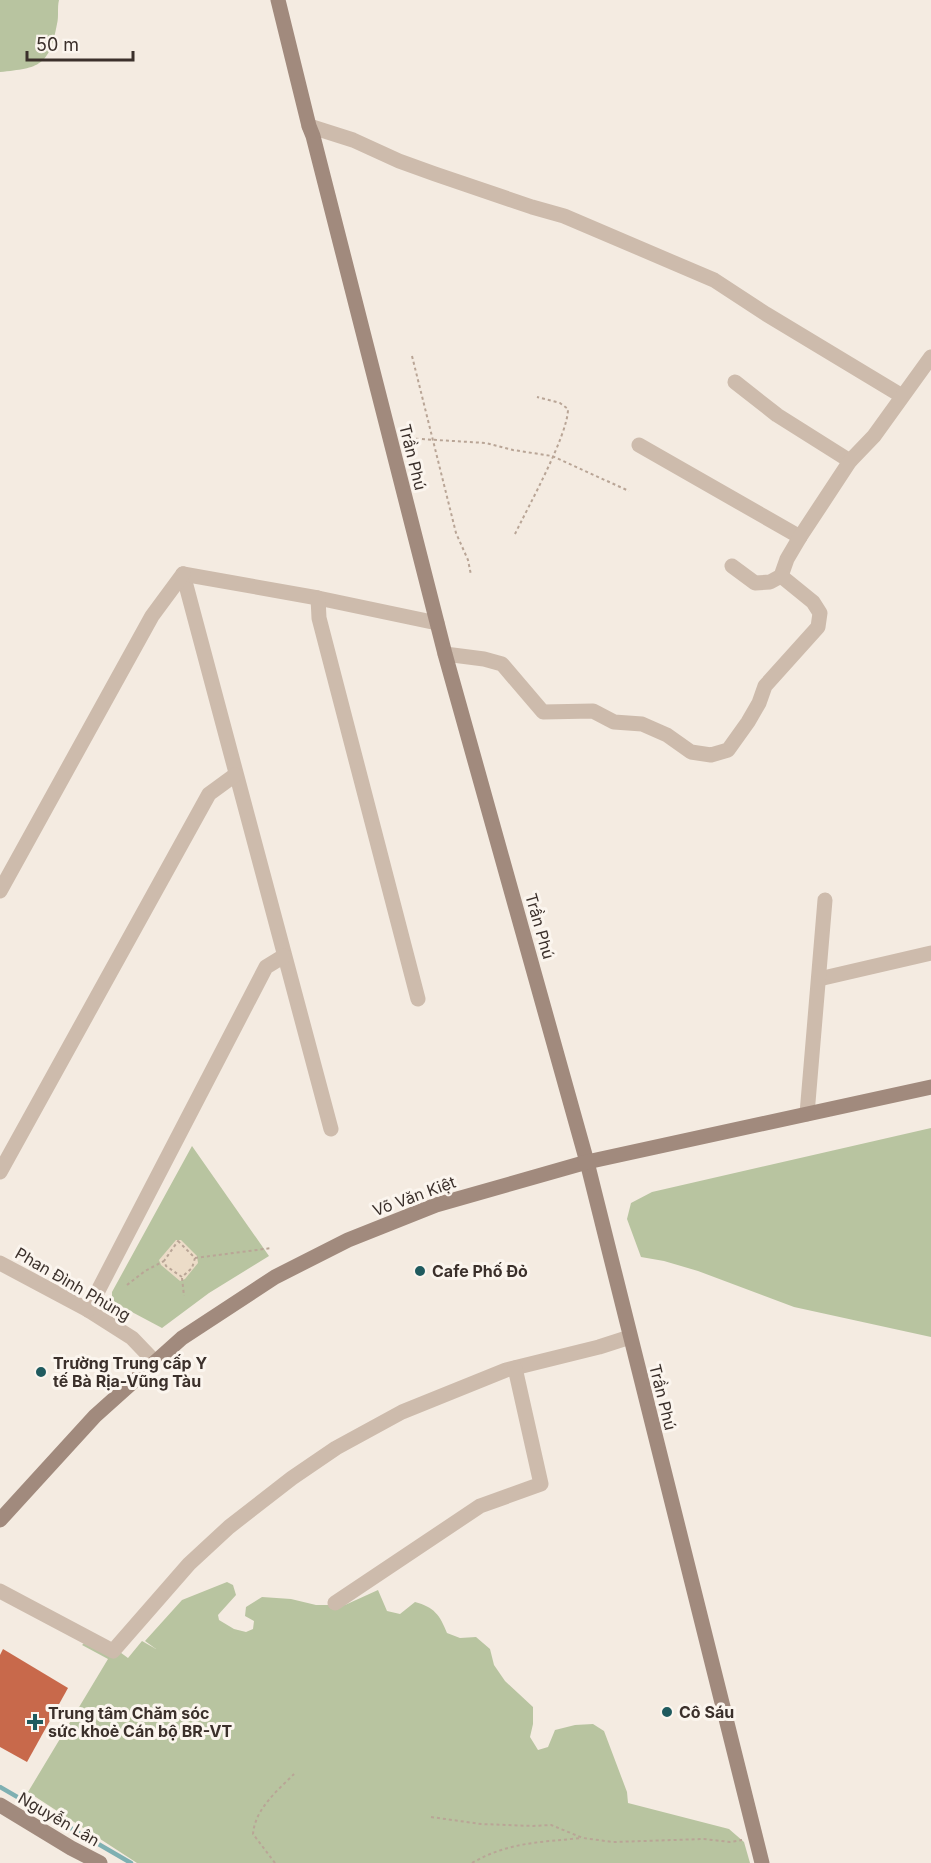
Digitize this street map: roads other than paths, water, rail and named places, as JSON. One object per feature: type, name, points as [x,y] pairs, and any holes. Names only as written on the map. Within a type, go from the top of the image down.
[{"type":"main road","name":"Trần Phú","points":[[278,0],[445,654],[587,1162],[762,1863]]},
{"type":"main road","name":"Võ Văn Kiệt","points":[[0,1520],[95,1416],[182,1338],[275,1277],[348,1240],[436,1205],[587,1162],[931,1087]]},
{"type":"main road","name":"Nguyễn Lân","points":[[0,1805],[100,1863]]},
{"type":"street","points":[[309,126],[353,140],[435,174],[564,216],[714,280],[902,396]]},
{"type":"street","points":[[732,566],[755,583],[770,582],[781,576],[787,559],[800,537],[850,461],[874,436],[931,357]]},
{"type":"street","points":[[735,382],[777,415],[850,461]]},
{"type":"street","points":[[639,446],[800,537]]},
{"type":"street","points":[[183,574],[318,598],[437,623]]},
{"type":"street","points":[[183,574],[331,1129]]},
{"type":"street","points":[[0,891],[152,616],[183,574]]},
{"type":"street","points":[[445,654],[484,659],[502,664],[543,712],[593,711],[614,722],[642,724],[667,735],[690,752],[711,755],[728,750],[759,703],[765,686],[818,627],[820,613],[813,602],[781,576]]},
{"type":"street","points":[[318,598],[319,618],[418,999]]},
{"type":"street","points":[[0,1172],[209,794],[235,775]]},
{"type":"street","points":[[807,1114],[825,900]]},
{"type":"street","points":[[819,979],[931,953]]},
{"type":"street","points":[[88,1310],[266,967],[284,956]]},
{"type":"street","name":"Phan Đình Phùng","points":[[0,1263],[88,1310],[132,1338],[154,1362]]},
{"type":"street","points":[[0,1591],[113,1651],[189,1564],[230,1527],[292,1478],[336,1448],[402,1412],[515,1368],[630,1337]]},
{"type":"street","points":[[335,1603],[480,1506],[541,1484],[515,1368]]},
{"type":"waterway","points":[[0,1787],[131,1863]]},
{"type":"place","name":"Cafe Phố Đỏ","points":[[420,1271]]},
{"type":"place","name":"Trường Trung cấp Y tế Bà Rịa-Vũng Tàu","points":[[41,1372]]},
{"type":"place","name":"Cô Sáu","points":[[667,1712]]},
{"type":"place","name":"Trung tâm Chăm sóc sức khoẻ Cán bộ BR-VT","points":[[35,1722]]}]
